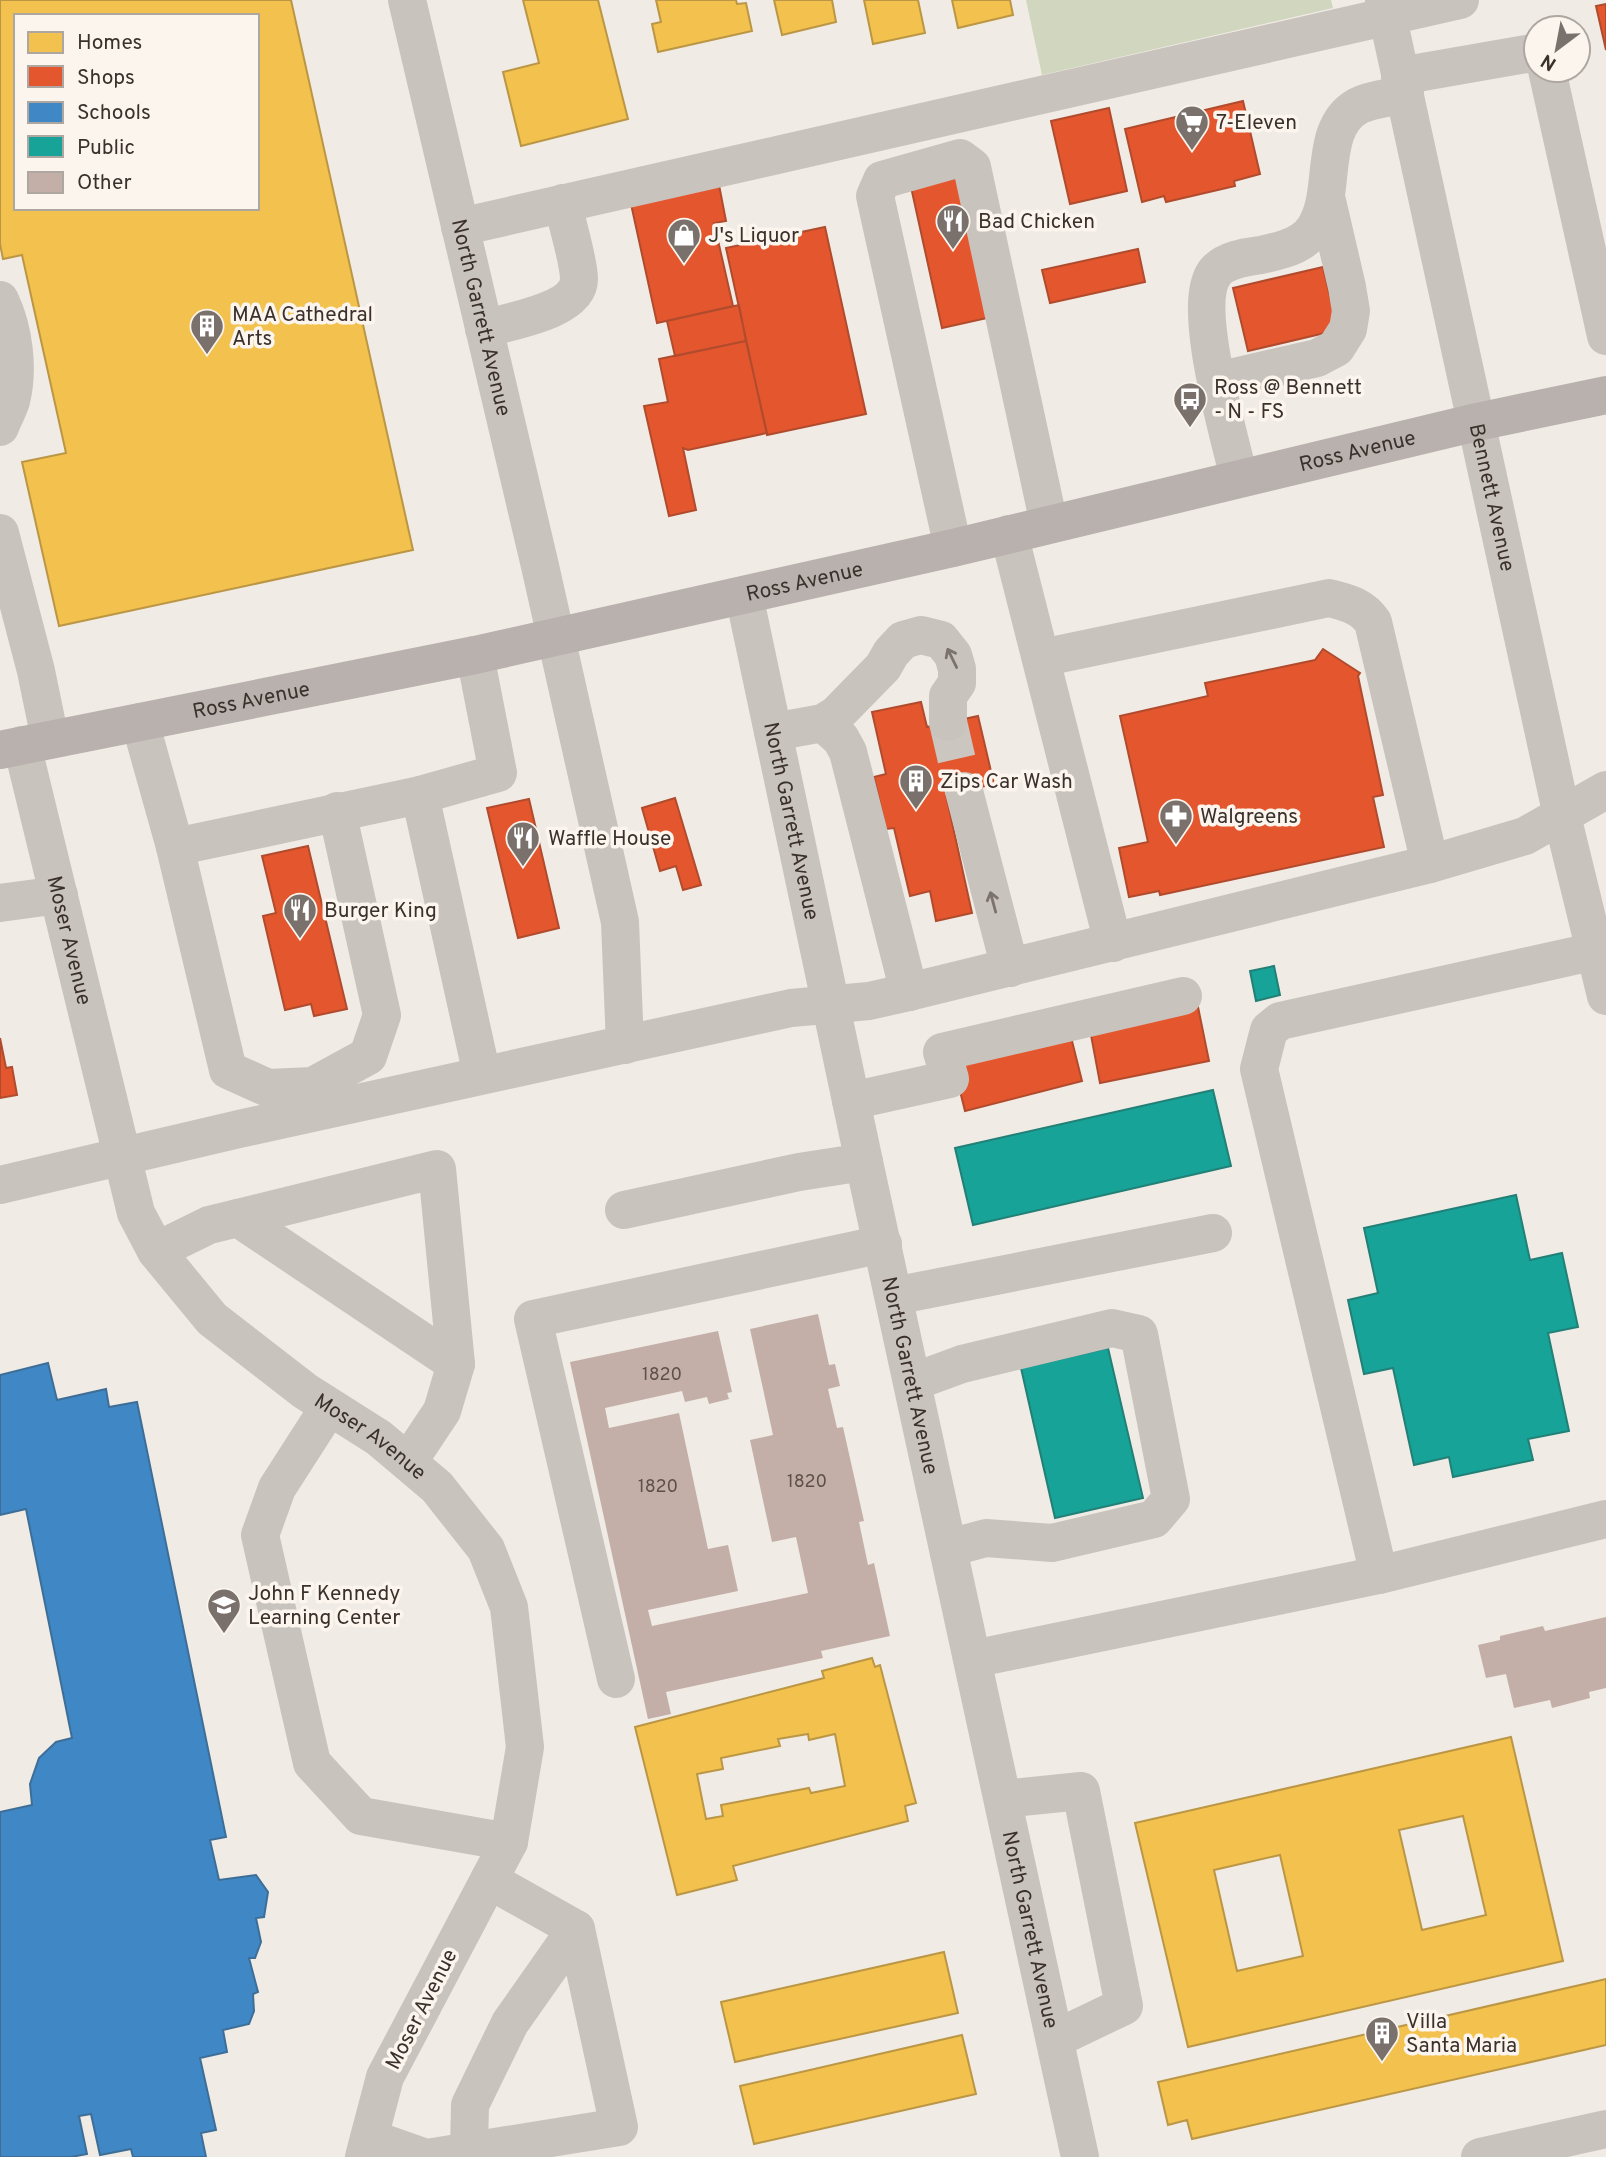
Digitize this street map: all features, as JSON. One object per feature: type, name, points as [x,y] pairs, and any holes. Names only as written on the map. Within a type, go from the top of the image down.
[{"type":"main road","name":"Ross Avenue","points":[[24,745],[475,655],[953,548],[1477,422],[1606,395]]},
{"type":"street","name":"North Garrett Avenue","points":[[407,0],[620,922],[625,1045]]},
{"type":"street","points":[[460,227],[1385,8],[1460,0]]},
{"type":"street","name":"Bennett Avenue","points":[[1385,8],[1562,816],[1606,996]]},
{"type":"street","points":[[1239,478],[1206,330],[1206,295],[1216,271],[1236,259],[1302,243],[1317,225],[1326,201],[1333,145],[1340,120],[1360,105],[1403,85],[1491,58],[1522,53]]},
{"type":"street","points":[[1551,84],[1598,264],[1606,336]]},
{"type":"street","points":[[953,548],[875,196],[882,180],[960,158],[972,167],[1049,524]]},
{"type":"street","points":[[1217,381],[1317,358],[1336,348],[1348,329],[1351,311],[1347,287],[1326,201]]},
{"type":"street","points":[[484,329],[559,306],[574,296],[579,280],[562,204]]},
{"type":"street","points":[[0,300],[5,309],[15,361],[10,402],[0,427]]},
{"type":"street","name":"Moser Avenue","points":[[0,533],[36,671],[24,745],[136,1213],[156,1251],[212,1319],[305,1391],[379,1438],[436,1487],[486,1549],[509,1607],[524,1747],[509,1842],[386,2077],[367,2148]]},
{"type":"street","points":[[1009,534],[1113,943]]},
{"type":"street","name":"North Garrett Avenue","points":[[744,595],[1080,2157]]},
{"type":"street","points":[[1041,659],[1329,598],[1355,605],[1373,622],[1430,864]]},
{"type":"street","points":[[773,732],[823,723],[836,715],[883,667],[903,640],[921,635],[941,640],[956,662],[957,683],[948,696],[948,722]]},
{"type":"street","points":[[175,847],[420,795],[498,773],[475,655]]},
{"type":"street","points":[[140,722],[175,847],[228,1070],[239,1129]]},
{"type":"street","points":[[823,723],[841,739],[848,752],[909,992]]},
{"type":"street","points":[[0,1185],[239,1129],[792,1007],[869,1001],[1113,943],[1430,864],[1525,836],[1606,790]]},
{"type":"street","points":[[964,791],[1010,968]]},
{"type":"street","points":[[420,795],[482,1075]]},
{"type":"street","points":[[337,811],[402,1093]]},
{"type":"street","points":[[0,903],[59,895]]},
{"type":"street","points":[[1379,1574],[1259,1069],[1269,1030],[1280,1021],[1596,951]]},
{"type":"street","points":[[852,1101],[950,1079],[942,1052],[1183,996]]},
{"type":"street","points":[[228,1070],[268,1088],[313,1086],[368,1056],[382,1015]]},
{"type":"street","points":[[624,1210],[799,1172],[864,1162]]},
{"type":"street","points":[[156,1251],[209,1225],[437,1169],[456,1364],[442,1411],[408,1462]]},
{"type":"street","points":[[238,1218],[456,1364]]},
{"type":"street","points":[[894,1296],[1213,1233]]},
{"type":"street","points":[[616,1679],[533,1319],[883,1244]]},
{"type":"street","points":[[913,1382],[962,1364],[1088,1333],[1112,1328],[1139,1334],[1171,1499],[1154,1519],[1052,1543],[986,1538],[949,1548]]},
{"type":"street","points":[[329,1407],[277,1488],[260,1535],[312,1763],[361,1816],[509,1842]]},
{"type":"street","points":[[973,1659],[1379,1574],[1606,1519]]},
{"type":"street","points":[[1003,1798],[1081,1791],[1124,2006],[1055,2039]]},
{"type":"street","points":[[451,2154],[619,2127],[576,1929],[489,1880]]},
{"type":"street","points":[[451,2154],[470,2105],[510,2023],[576,1929]]},
{"type":"street","points":[[1480,2157],[1556,2149],[1606,2129]]},
{"type":"street","points":[[367,2148],[423,2157]]},
{"type":"green space","points":[[1026,0],[1331,0],[1333,8],[1042,75]]},
{"type":"building: Homes","name":"MAA Cathedral Arts","points":[[0,0],[291,0],[413,550],[59,626],[22,462],[66,453],[22,255],[3,259],[0,244]]},
{"type":"building: Homes","points":[[523,0],[598,0],[628,119],[521,146],[503,72],[539,63]]},
{"type":"building: Homes","points":[[656,0],[736,0],[737,4],[746,3],[752,31],[658,52],[652,24],[661,22]]},
{"type":"building: Homes","points":[[774,0],[832,0],[836,22],[782,35]]},
{"type":"building: Homes","points":[[864,0],[918,0],[925,33],[873,44]]},
{"type":"building: Homes","points":[[952,0],[1010,0],[1013,15],[958,28]]},
{"type":"building: Homes","points":[[872,1658],[875,1667],[880,1665],[916,1803],[905,1806],[908,1821],[733,1866],[737,1880],[677,1895],[635,1727],[824,1678],[822,1671]],"holes":[[[808,1734],[809,1740],[835,1734],[845,1786],[811,1793],[809,1788],[721,1805],[723,1816],[706,1819],[697,1774],[723,1769],[721,1758],[780,1746],[778,1739]]]},
{"type":"building: Homes","points":[[1511,1737],[1563,1961],[1188,2047],[1135,1823]],"holes":[[[1463,1816],[1486,1915],[1422,1930],[1399,1830]],[[1280,1855],[1303,1956],[1237,1971],[1214,1870]]]},
{"type":"building: Homes","points":[[944,1952],[958,2013],[735,2062],[721,2002]]},
{"type":"building: Homes","name":"Villa Santa Maria","points":[[1606,1979],[1606,2045],[1192,2139],[1187,2120],[1168,2125],[1158,2082]]},
{"type":"building: Homes","points":[[962,2035],[976,2094],[754,2144],[740,2086]]},
{"type":"building: Shops","points":[[1606,4],[1606,50],[1596,6]]},
{"type":"building: Shops","name":"7-Eleven","points":[[1243,101],[1260,174],[1234,181],[1235,186],[1166,202],[1164,196],[1142,202],[1125,129]]},
{"type":"building: Shops","points":[[1109,108],[1127,191],[1070,204],[1051,121]]},
{"type":"building: Shops","name":"Bad Chicken","points":[[965,175],[996,316],[942,328],[911,187]]},
{"type":"building: Shops","name":"J's Liquor","points":[[719,185],[726,221],[714,223],[733,306],[657,323],[631,204]]},
{"type":"building: Shops","points":[[825,227],[866,414],[767,435],[726,248]]},
{"type":"building: Shops","points":[[1138,249],[1145,282],[1050,303],[1042,270]]},
{"type":"building: Shops","points":[[1323,267],[1338,330],[1248,351],[1233,288]]},
{"type":"building: Shops","points":[[739,305],[746,341],[675,356],[667,321]]},
{"type":"building: Shops","points":[[746,341],[767,433],[688,450],[683,448],[696,510],[669,516],[644,406],[668,402],[659,359]]},
{"type":"building: Shops","name":"Walgreens","points":[[1323,649],[1360,673],[1358,676],[1383,795],[1373,797],[1384,847],[1160,895],[1159,891],[1129,897],[1119,848],[1148,842],[1120,716],[1208,696],[1205,683],[1315,660]]},
{"type":"building: Shops","name":"Zips Car Wash","points":[[921,702],[927,727],[978,716],[994,784],[946,795],[972,913],[936,921],[930,891],[910,896],[894,828],[886,829],[874,777],[886,774],[872,712]]},
{"type":"building: Shops","points":[[675,798],[701,885],[683,890],[676,866],[660,871],[642,808]]},
{"type":"building: Shops","name":"Waffle House","points":[[529,799],[559,928],[518,938],[487,808]]},
{"type":"building: Shops","points":[[308,846],[347,1009],[314,1016],[311,1004],[285,1010],[263,916],[276,913],[262,856]]},
{"type":"building: Shops","points":[[1196,997],[1209,1061],[1100,1083],[1088,1019]]},
{"type":"building: Shops","points":[[1070,1033],[1082,1081],[965,1111],[953,1063]]},
{"type":"building: Shops","points":[[0,1038],[6,1068],[12,1067],[17,1095],[0,1098]]},
{"type":"building: Schools","points":[[48,1363],[57,1400],[106,1389],[109,1407],[137,1402],[226,1837],[210,1840],[219,1880],[256,1875],[268,1892],[264,1917],[256,1918],[261,1942],[255,1958],[249,1958],[258,1992],[253,1994],[254,2011],[249,2024],[223,2030],[227,2052],[200,2058],[216,2130],[201,2133],[206,2157],[133,2157],[131,2149],[100,2155],[91,2114],[79,2116],[87,2154],[71,2157],[0,2157],[0,1812],[32,1805],[30,1784],[39,1758],[56,1742],[72,1738],[26,1509],[0,1515],[0,1375]]},
{"type":"building: Public","points":[[1274,966],[1280,995],[1256,1001],[1250,971]]},
{"type":"building: Public","points":[[1213,1090],[1231,1166],[973,1225],[955,1148]]},
{"type":"building: Public","points":[[1516,1195],[1530,1260],[1562,1253],[1578,1327],[1548,1333],[1569,1431],[1528,1439],[1533,1460],[1453,1477],[1449,1457],[1414,1465],[1393,1368],[1364,1374],[1348,1300],[1378,1293],[1364,1228]]},
{"type":"building: Public","points":[[1108,1348],[1143,1498],[1055,1518],[1021,1368]]},
{"type":"building: Other","points":[[818,1314],[829,1365],[835,1364],[840,1386],[828,1389],[837,1428],[843,1427],[864,1521],[859,1522],[868,1565],[874,1563],[890,1636],[821,1651],[823,1658],[666,1692],[671,1714],[648,1719],[570,1362],[718,1331],[732,1392],[727,1393],[729,1399],[709,1404],[707,1397],[685,1402],[682,1391],[605,1408],[609,1428],[679,1413],[708,1549],[728,1545],[738,1591],[648,1610],[652,1626],[808,1593],[796,1537],[772,1542],[750,1440],[773,1435],[750,1329]]},
{"type":"building: Other","points":[[1606,1617],[1606,1688],[1589,1692],[1590,1698],[1552,1708],[1550,1700],[1514,1708],[1506,1674],[1486,1678],[1478,1645],[1500,1640],[1500,1636],[1543,1626],[1545,1631]]},
{"type":"tunnel","points":[[948,722],[964,791]]},
{"type":"place","name":"7-Eleven","points":[[1192,152]]},
{"type":"place","name":"Bad Chicken","points":[[953,251]]},
{"type":"place","name":"J's Liquor","points":[[684,265]]},
{"type":"place","name":"MAA Cathedral Arts","points":[[207,356]]},
{"type":"place","name":"Ross @ Bennett - N - FS","points":[[1190,429]]},
{"type":"place","name":"Zips Car Wash","points":[[916,811]]},
{"type":"place","name":"Walgreens","points":[[1176,846]]},
{"type":"place","name":"Waffle House","points":[[523,868]]},
{"type":"place","name":"Burger King","points":[[300,940]]},
{"type":"place","name":"John F Kennedy Learning Center","points":[[224,1635]]},
{"type":"place","name":"Villa Santa Maria","points":[[1382,2063]]}]
